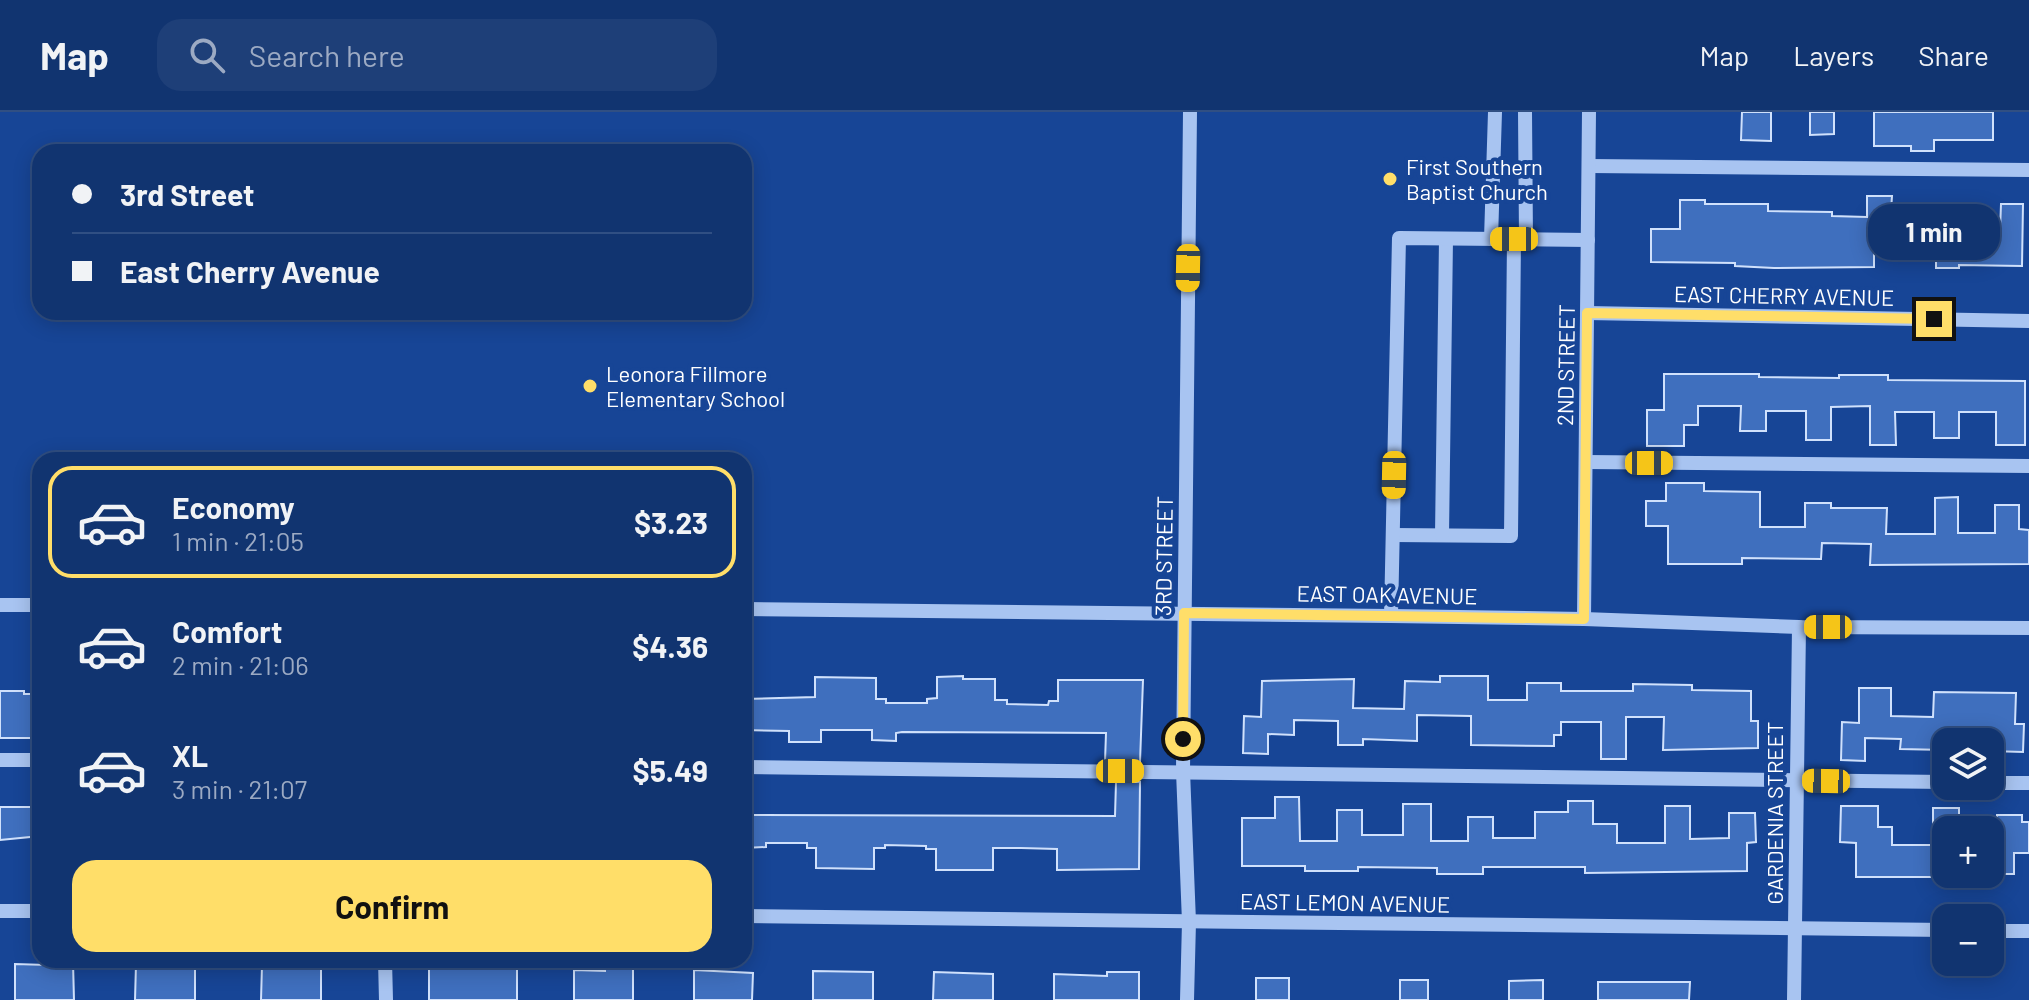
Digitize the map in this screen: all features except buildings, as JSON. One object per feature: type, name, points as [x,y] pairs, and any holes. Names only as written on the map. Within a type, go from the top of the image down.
[{"type":"street","name":"3RD STREET","points":[[1187,1000],[1189,922],[1183,771],[1190,112]]},
{"type":"street","points":[[1491,239],[1495,112]]},
{"type":"street","points":[[1393,535],[1511,536],[1525,112]]},
{"type":"street","name":"2ND STREET","points":[[1584,619],[1589,112]]},
{"type":"street","points":[[1589,166],[2029,170]]},
{"type":"street","points":[[1391,616],[1399,238],[1588,240]]},
{"type":"street","points":[[1442,535],[1446,239]]},
{"type":"street","name":"EAST CHERRY AVENUE","points":[[1587,313],[2029,321]]},
{"type":"street","points":[[1586,462],[2029,466]]},
{"type":"street","points":[[0,605],[32,605]]},
{"type":"street","name":"EAST OAK AVENUE","points":[[752,609],[1391,616],[1799,627],[2029,628]]},
{"type":"street","name":"GARDENIA STREET","points":[[1794,1000],[1799,627]]},
{"type":"street","points":[[0,760],[32,760]]},
{"type":"street","points":[[752,767],[1932,782]]},
{"type":"street","points":[[2004,783],[2029,783]]},
{"type":"street","points":[[0,911],[32,911]]},
{"type":"street","name":"EAST LEMON AVENUE","points":[[752,916],[1932,930]]},
{"type":"street","points":[[2004,931],[2029,931]]},
{"type":"street","points":[[385,968],[386,1000]]},
{"type":"place","name":"First Southern Baptist Church","points":[[1390,179]]},
{"type":"place","name":"Leonora Fillmore Elementary School","points":[[590,386]]},
{"type":"route","points":[[1183,739],[1184,613],[1584,619],[1587,313],[1934,319]]}]
